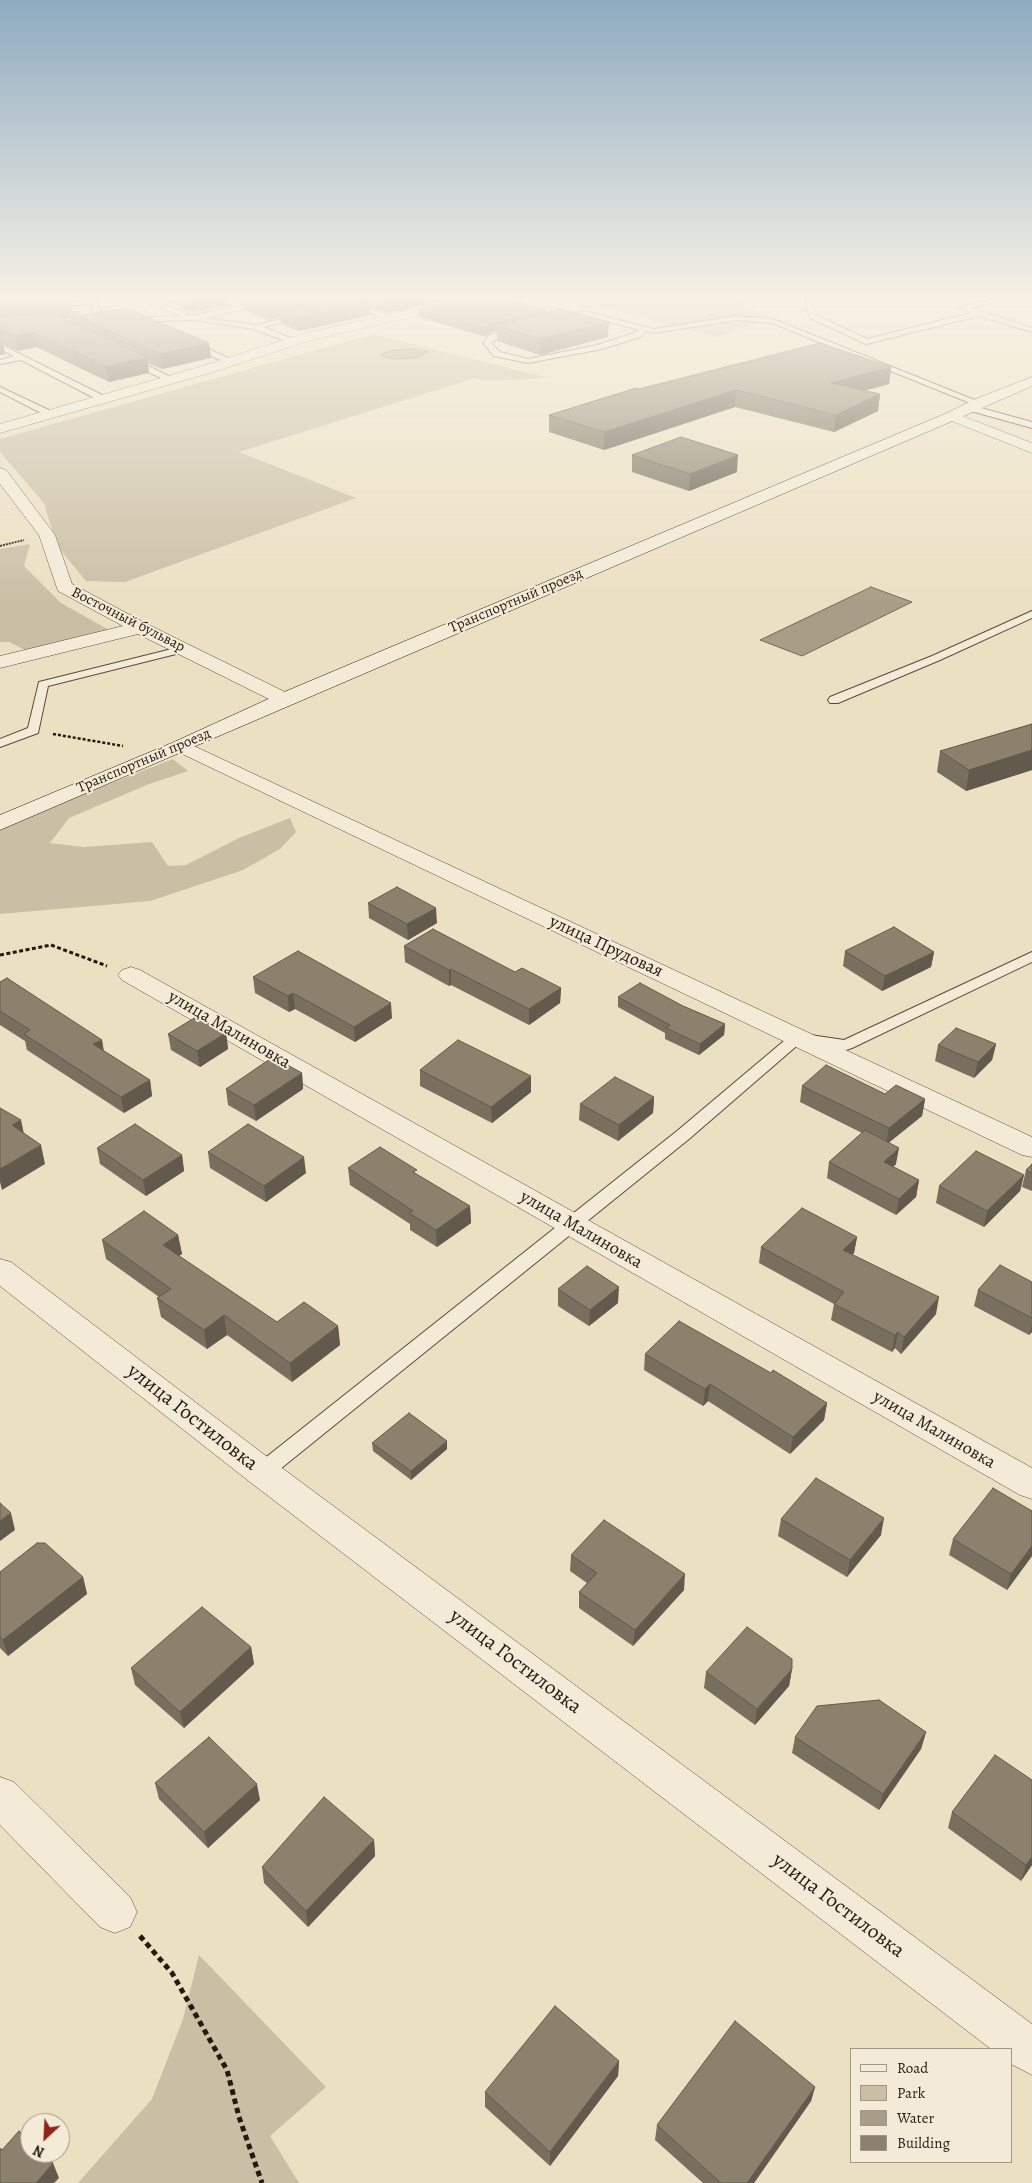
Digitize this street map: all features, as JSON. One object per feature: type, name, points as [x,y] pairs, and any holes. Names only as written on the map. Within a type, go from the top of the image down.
[{"type":"street","points":[[0,429],[96,401]]},
{"type":"street","name":"Транспортный проезд","points":[[0,823],[181,746],[284,699],[952,416],[984,401]]},
{"type":"street","points":[[952,416],[1032,448]]},
{"type":"street","name":"Восточный бульвар","points":[[0,473],[47,535],[64,587],[140,628],[284,699]]},
{"type":"street","points":[[0,662],[140,628]]},
{"type":"street","name":"улица Прудовая","points":[[181,746],[1032,1148]]},
{"type":"street","name":"улица Малиновка","points":[[131,974],[1032,1485]]},
{"type":"street","name":"улица Гостиловка","points":[[0,1270],[262,1472],[1032,2052]]},
{"type":"street","points":[[0,1796],[114,1912]]},
{"type":"lane","points":[[24,401],[50,414]]},
{"type":"lane","points":[[964,401],[1032,425]]},
{"type":"lane","points":[[834,700],[936,658],[1032,614]]},
{"type":"lane","points":[[0,743],[34,730],[43,684],[184,649]]},
{"type":"lane","points":[[262,1472],[683,1135],[797,1038],[846,1045],[1032,956]]},
{"type":"path","points":[[34,730],[129,747]]},
{"type":"path","points":[[0,955],[51,945],[131,974]]},
{"type":"path","points":[[114,1912],[129,1924],[172,1973],[206,2029],[227,2070],[239,2117],[262,2183]]},
{"type":"green space","points":[[135,401],[402,401],[239,452],[356,498],[125,582],[86,581],[57,546],[44,503],[0,452],[0,439]]},
{"type":"green space","points":[[30,544],[24,566],[61,603],[109,630],[29,652],[9,642],[0,642],[0,549]]},
{"type":"green space","points":[[173,759],[188,771],[149,784],[69,818],[50,843],[84,847],[152,842],[168,866],[186,865],[239,838],[290,818],[296,832],[280,849],[243,870],[150,901],[0,914],[0,829],[60,803]]},
{"type":"green space","points":[[199,1955],[326,2087],[270,2136],[299,2183],[78,2183],[152,2099],[183,2019]]},
{"type":"water","points":[[871,587],[912,602],[802,656],[760,640]]},
{"type":"building","points":[[595,401],[702,401],[604,432],[549,415]]},
{"type":"building","points":[[779,401],[866,401],[836,415]]},
{"type":"building","points":[[681,437],[738,455],[690,474],[632,455]]},
{"type":"building","points":[[1032,724],[1032,750],[969,770],[940,751]]},
{"type":"building","points":[[397,887],[436,908],[407,924],[368,903]]},
{"type":"building","points":[[894,927],[934,952],[885,976],[845,951]]},
{"type":"building","points":[[433,929],[515,972],[522,968],[561,988],[529,1009],[404,946]]},
{"type":"building","points":[[298,951],[391,1003],[354,1027],[293,993],[288,996],[253,977]]},
{"type":"building","points":[[7,978],[102,1040],[93,1044],[150,1080],[121,1097],[24,1034],[30,1030],[0,1011],[0,982]]},
{"type":"building","points":[[640,983],[683,1006],[725,1024],[700,1044],[666,1028],[670,1025],[618,997]]},
{"type":"building","points":[[196,1017],[226,1033],[197,1051],[168,1034]]},
{"type":"building","points":[[956,1028],[996,1044],[978,1062],[938,1045]]},
{"type":"building","points":[[458,1040],[531,1076],[491,1107],[420,1070]]},
{"type":"building","points":[[273,1057],[302,1073],[254,1105],[226,1089]]},
{"type":"building","points":[[826,1065],[885,1094],[896,1085],[925,1099],[889,1128],[802,1086]]},
{"type":"building","points":[[615,1077],[654,1097],[619,1125],[580,1104]]},
{"type":"building","points":[[0,1108],[21,1120],[12,1125],[41,1145],[0,1169]]},
{"type":"building","points":[[135,1124],[182,1155],[143,1180],[97,1148]]},
{"type":"building","points":[[248,1124],[304,1157],[264,1186],[208,1152]]},
{"type":"building","points":[[865,1130],[899,1148],[884,1162],[919,1180],[899,1199],[829,1162]]},
{"type":"building","points":[[380,1147],[417,1170],[413,1172],[470,1206],[436,1230],[409,1213],[413,1211],[348,1168]]},
{"type":"building","points":[[976,1151],[1024,1175],[987,1211],[939,1186]]},
{"type":"building","points":[[1032,1164],[1032,1173],[1026,1170]]},
{"type":"building","points":[[802,1208],[857,1237],[843,1250],[939,1297],[904,1337],[898,1332],[895,1335],[834,1304],[844,1292],[761,1247]]},
{"type":"building","points":[[144,1211],[178,1235],[163,1245],[277,1322],[304,1302],[338,1326],[290,1363],[224,1315],[204,1330],[157,1298],[171,1289],[102,1240]]},
{"type":"building","points":[[1000,1265],[1032,1282],[1032,1318],[978,1290]]},
{"type":"building","points":[[587,1266],[619,1287],[590,1310],[558,1289]]},
{"type":"building","points":[[679,1321],[771,1373],[773,1370],[827,1403],[793,1437],[710,1384],[705,1389],[645,1354]]},
{"type":"building","points":[[409,1413],[447,1441],[411,1471],[372,1443]]},
{"type":"building","points":[[816,1478],[884,1518],[850,1560],[781,1519]]},
{"type":"building","points":[[993,1488],[1032,1511],[1032,1546],[1011,1574],[953,1539]]},
{"type":"building","points":[[0,1503],[11,1513],[0,1521]]},
{"type":"building","points":[[604,1520],[685,1574],[635,1630],[579,1592],[597,1573],[571,1555]]},
{"type":"building","points":[[37,1543],[45,1543],[83,1577],[3,1640],[0,1637],[0,1572]]},
{"type":"building","points":[[202,1607],[251,1647],[180,1712],[131,1668]]},
{"type":"building","points":[[747,1627],[792,1659],[792,1669],[757,1709],[706,1672]]},
{"type":"building","points":[[879,1700],[926,1732],[883,1794],[795,1737],[817,1706]]},
{"type":"building","points":[[209,1737],[257,1784],[204,1832],[155,1783]]},
{"type":"building","points":[[995,1755],[1032,1780],[1032,1857],[1026,1865],[952,1812]]},
{"type":"building","points":[[324,1797],[374,1840],[306,1911],[262,1867]]},
{"type":"building","points":[[555,2006],[619,2061],[550,2152],[485,2092]]},
{"type":"building","points":[[735,2021],[815,2087],[747,2183],[721,2183],[657,2125]]},
{"type":"building","points":[[19,2131],[20,2163],[53,2163],[36,2183],[0,2183],[0,2148],[2,2150]]}]
